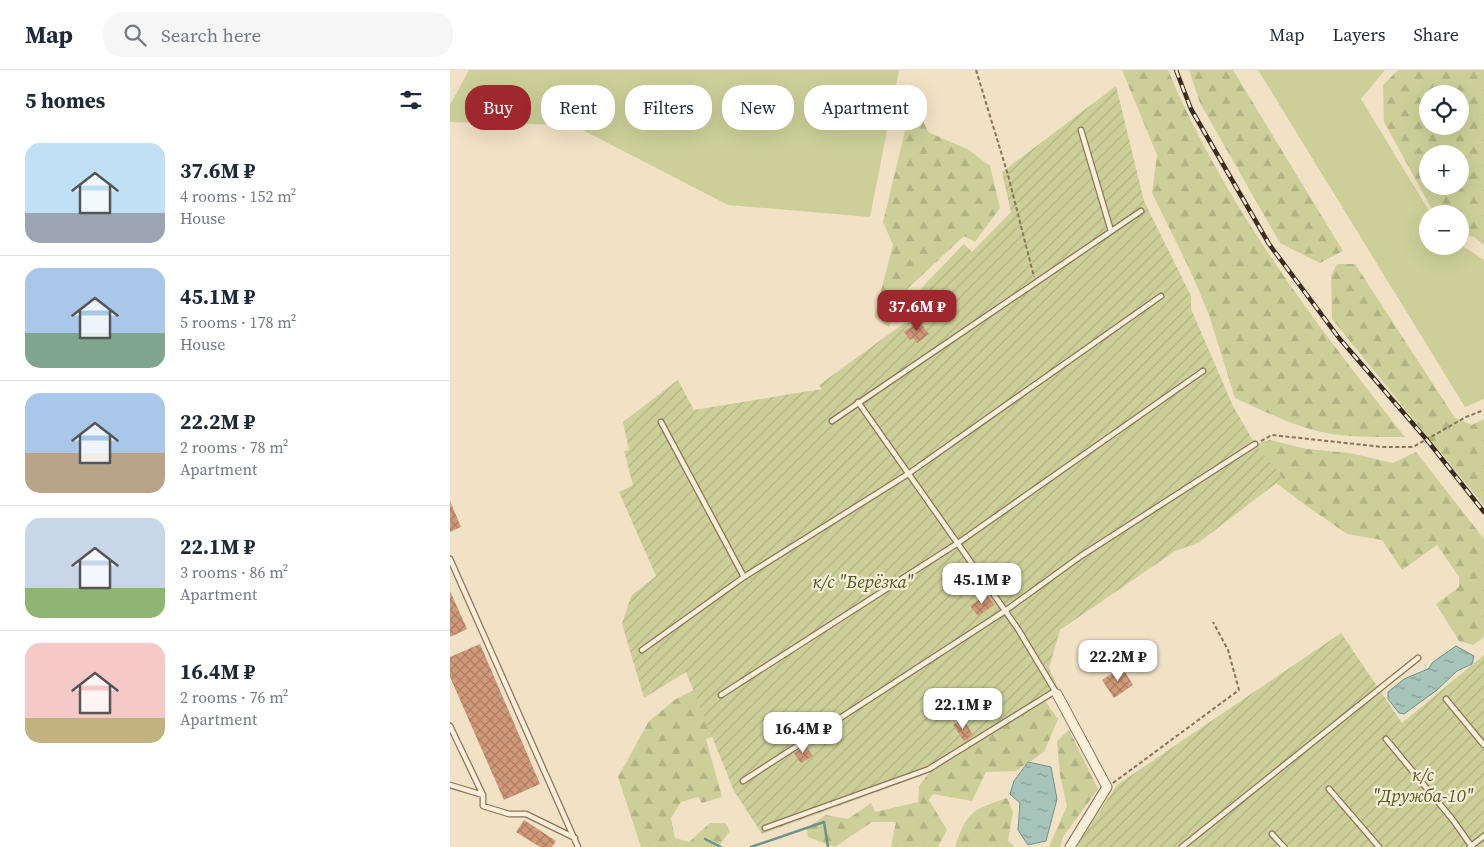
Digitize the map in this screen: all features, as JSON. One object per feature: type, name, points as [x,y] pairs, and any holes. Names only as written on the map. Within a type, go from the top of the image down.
[{"type":"street","points":[[1056,692],[1107,787],[1070,847]]},
{"type":"lane","points":[[1082,130],[1111,231]]},
{"type":"lane","points":[[832,421],[1141,211]]},
{"type":"lane","points":[[642,650],[744,577],[908,474],[1162,296]]},
{"type":"lane","points":[[721,695],[958,543],[1203,371]]},
{"type":"lane","points":[[765,828],[929,769],[1056,692],[958,543],[858,402]]},
{"type":"lane","points":[[661,422],[744,577]]},
{"type":"lane","points":[[743,781],[1004,611],[1081,556],[1255,444]]},
{"type":"lane","points":[[450,559],[578,847]]},
{"type":"lane","points":[[1182,847],[1418,658]]},
{"type":"lane","points":[[1446,699],[1484,745]]},
{"type":"lane","points":[[450,726],[483,795],[483,806],[509,814],[526,814],[575,838]]},
{"type":"lane","points":[[1386,739],[1453,820],[1471,847],[1484,836]]},
{"type":"lane","points":[[450,785],[483,795]]},
{"type":"lane","points":[[1329,789],[1380,847]]},
{"type":"lane","points":[[1272,834],[1284,847]]},
{"type":"path","points":[[976,70],[1008,175],[1035,282]]},
{"type":"path","points":[[1255,444],[1272,434],[1383,447],[1413,447],[1466,417],[1484,410]]},
{"type":"path","points":[[1107,787],[1239,690],[1228,650],[1213,622]]},
{"type":"green space","points":[[469,70],[899,70],[896,85],[804,85],[804,130],[887,130],[870,217],[728,205],[583,130],[615,130],[615,85],[541,85],[541,124],[531,124],[531,85],[465,85],[465,122],[450,122],[450,105]]},
{"type":"green space","points":[[1122,70],[1168,70],[1216,169],[1244,216],[1305,306],[1405,437],[1349,436],[1317,431],[1285,421],[1235,398],[1209,315],[1190,270],[1152,193],[1157,155]]},
{"type":"green space","points":[[1189,70],[1233,70],[1343,251],[1320,263],[1280,243],[1200,103]]},
{"type":"green space","points":[[1258,70],[1385,70],[1361,99],[1426,205],[1419,205],[1419,255],[1469,255],[1469,250],[1484,260],[1484,399],[1465,407]]},
{"type":"green space","points":[[1398,70],[1484,70],[1484,245],[1474,237],[1469,236],[1469,205],[1430,205],[1424,195],[1469,195],[1469,145],[1419,145],[1419,186],[1384,122],[1383,85]]},
{"type":"green space","name":"к/с \"Берёзка\"","points":[[1116,86],[1144,201],[1191,296],[1191,309],[1233,406],[1255,444],[1283,478],[1198,543],[1175,551],[1060,630],[1049,668],[1058,688],[1057,694],[929,773],[762,834],[734,791],[686,672],[644,698],[622,624],[631,596],[656,576],[619,492],[633,485],[624,451],[629,450],[623,422],[678,380],[694,410],[822,389],[819,385],[914,316],[905,305],[964,244],[972,252],[1011,212],[1002,172]]},
{"type":"green space","points":[[905,130],[927,130],[928,132],[969,150],[990,166],[1000,208],[975,242],[964,236],[903,293],[889,327],[874,317],[893,245],[883,222]]},
{"type":"green space","points":[[1337,264],[1355,264],[1455,418],[1472,425],[1484,419],[1484,506],[1332,319],[1331,276]]},
{"type":"green space","points":[[1270,440],[1307,449],[1350,453],[1393,463],[1416,452],[1484,539],[1484,637],[1473,645],[1459,641],[1436,604],[1459,587],[1459,577],[1437,545],[1402,570],[1382,540],[1347,534],[1275,482],[1250,446]]},
{"type":"green space","name":"к/с \"Дружба-10\"","points":[[1341,633],[1402,723],[1484,655],[1484,847],[1075,847],[1117,785]]},
{"type":"green space","points":[[708,683],[727,731],[706,739],[722,797],[702,803],[698,797],[681,802],[671,818],[675,838],[689,842],[710,823],[725,823],[730,831],[718,847],[641,847],[618,777],[649,721],[676,699]]},
{"type":"green space","points":[[1045,701],[1058,719],[1044,752],[1016,771],[986,772],[972,801],[933,794],[929,800],[947,830],[938,847],[891,847],[896,822],[872,822],[835,847],[808,837],[807,828],[826,815],[848,819],[871,803],[875,812],[918,802],[919,786],[929,773]]},
{"type":"green space","points":[[1069,730],[1098,789],[1063,837],[1060,847],[1049,847],[1067,806],[1060,775],[1057,741]]},
{"type":"green space","points":[[1007,798],[1013,812],[1008,841],[1015,847],[955,847],[963,826],[972,814],[978,809]]},
{"type":"water","points":[[1456,646],[1474,656],[1472,664],[1457,671],[1437,690],[1404,714],[1399,713],[1388,699],[1388,692],[1404,679],[1428,669],[1433,662]]},
{"type":"water","points":[[1028,762],[1051,767],[1057,799],[1046,841],[1028,845],[1018,830],[1020,803],[1010,794],[1014,781]]},
{"type":"building","points":[[919,321],[929,334],[917,343],[913,338],[910,340],[904,332]]},
{"type":"building","points":[[450,501],[461,527],[450,532]]},
{"type":"building","points":[[450,591],[467,629],[450,637]]},
{"type":"building","points":[[987,594],[994,605],[978,616],[970,606]]},
{"type":"building","points":[[480,644],[540,784],[504,800],[450,677],[450,657]]},
{"type":"building","points":[[1122,667],[1133,685],[1114,698],[1102,680]]},
{"type":"building","points":[[963,719],[973,735],[964,741],[953,725]]},
{"type":"building","points":[[806,746],[813,756],[801,763],[794,753]]},
{"type":"building","points":[[524,820],[556,841],[552,847],[540,847],[516,832]]},
{"type":"waterway","points":[[751,847],[824,822],[828,847]]},
{"type":"waterway","points":[[705,839],[721,847]]},
{"type":"railway","points":[[1176,70],[1191,109],[1269,244],[1339,338],[1427,440],[1484,512]]}]
